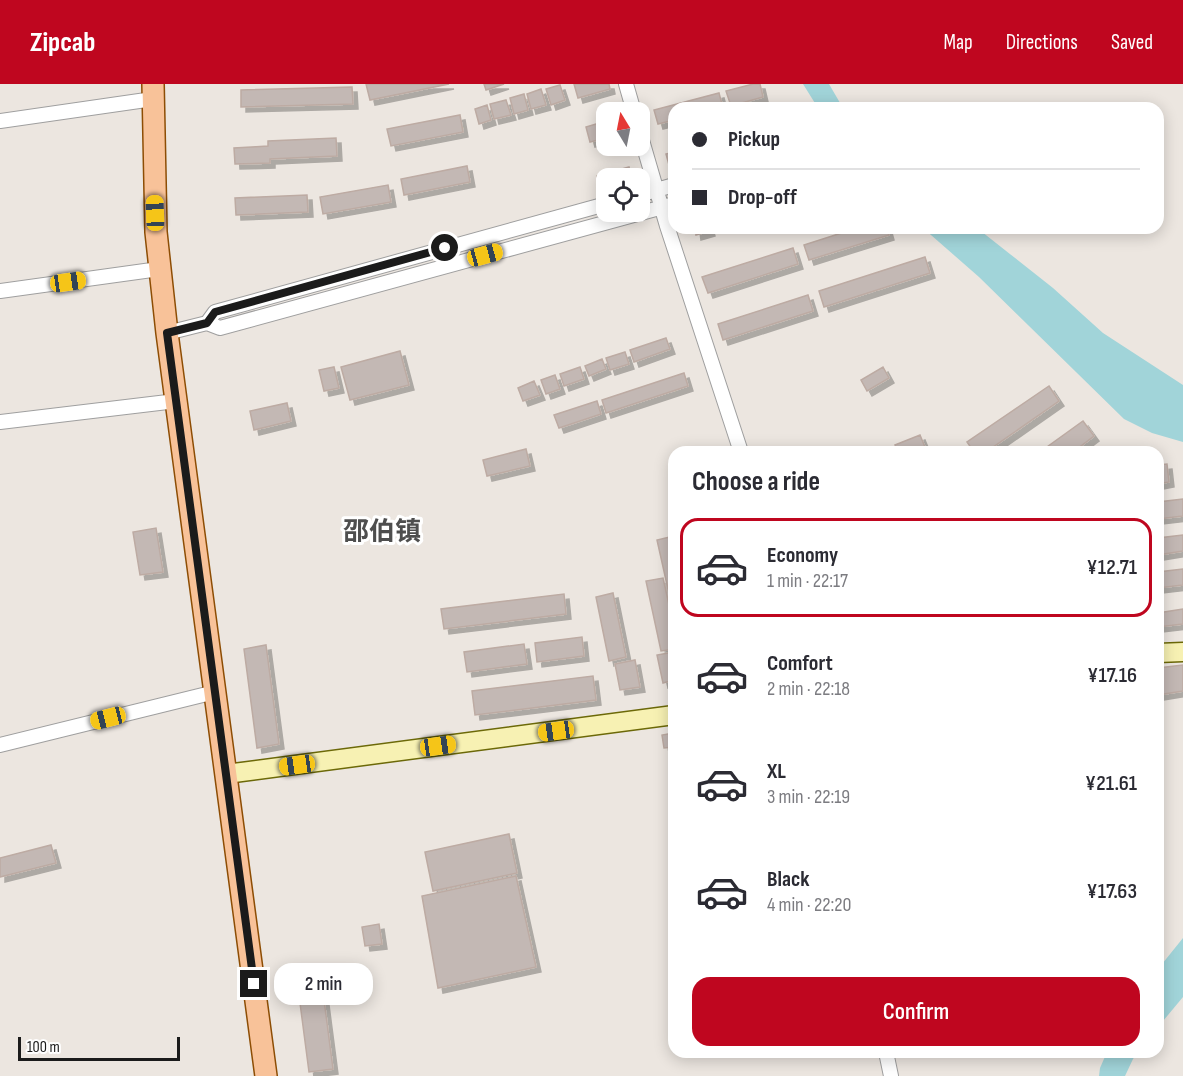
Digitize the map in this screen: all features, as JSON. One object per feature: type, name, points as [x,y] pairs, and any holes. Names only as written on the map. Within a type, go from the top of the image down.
[{"type":"main road","points":[[153,92],[159,269],[266,1076]]},
{"type":"main road","points":[[1164,653],[1183,651]]},
{"type":"main road","points":[[226,774],[668,716]]},
{"type":"street","points":[[626,84],[631,102]]},
{"type":"street","points":[[0,121],[153,92]]},
{"type":"street","points":[[167,333],[207,323],[220,328],[668,205],[657,190],[647,156]]},
{"type":"street","points":[[650,192],[668,187]]},
{"type":"street","points":[[207,323],[215,312],[596,207]]},
{"type":"street","points":[[677,234],[739,446]]},
{"type":"street","points":[[0,291],[159,269]]},
{"type":"street","points":[[0,422],[176,401]]},
{"type":"street","points":[[0,745],[215,692]]},
{"type":"street","points":[[887,1058],[891,1076]]},
{"type":"water","points":[[803,84],[829,84],[840,102],[814,102]]},
{"type":"water","points":[[930,234],[985,234],[1053,288],[1103,333],[1183,385],[1183,442],[1152,433],[1124,419],[979,277]]},
{"type":"water","points":[[1183,938],[1183,997],[1164,1020],[1164,962]]},
{"type":"water","points":[[1104,1058],[1134,1058],[1125,1076],[1099,1076]]},
{"type":"building","points":[[366,84],[449,84],[370,100]]},
{"type":"building","points":[[484,84],[504,84],[486,90]]},
{"type":"building","points":[[574,84],[609,84],[610,89],[578,98]]},
{"type":"building","points":[[760,84],[763,97],[745,102],[730,102],[726,91]]},
{"type":"building","points":[[560,85],[565,100],[551,105],[546,89]]},
{"type":"building","points":[[352,87],[353,104],[241,107],[241,90]]},
{"type":"building","points":[[541,89],[546,105],[531,109],[527,94]]},
{"type":"building","points":[[719,93],[721,102],[685,102]]},
{"type":"building","points":[[524,94],[528,110],[514,114],[510,98]]},
{"type":"building","points":[[506,100],[511,115],[494,119],[490,104]]},
{"type":"building","points":[[487,105],[491,120],[479,124],[475,109]]},
{"type":"building","points":[[668,106],[668,122],[658,124],[654,110]]},
{"type":"building","points":[[460,115],[463,132],[391,146],[387,129]]},
{"type":"building","points":[[596,124],[596,140],[590,142],[586,127]]},
{"type":"building","points":[[336,138],[337,156],[270,159],[270,163],[235,164],[234,148],[268,146],[268,141]]},
{"type":"building","points":[[467,166],[470,182],[404,195],[401,179]]},
{"type":"building","points":[[388,185],[391,202],[323,214],[320,197]]},
{"type":"building","points":[[307,195],[308,212],[236,215],[235,198]]},
{"type":"building","points":[[838,234],[889,235],[809,260],[804,245]]},
{"type":"building","points":[[793,248],[798,264],[708,293],[702,277]]},
{"type":"building","points":[[925,257],[930,273],[824,307],[819,291]]},
{"type":"building","points":[[808,295],[813,311],[723,340],[718,324]]},
{"type":"building","points":[[666,338],[670,349],[634,362],[630,350]]},
{"type":"building","points":[[400,351],[409,385],[350,400],[341,367]]},
{"type":"building","points":[[625,352],[629,364],[610,370],[606,358]]},
{"type":"building","points":[[602,359],[606,369],[589,376],[585,366]]},
{"type":"building","points":[[334,367],[339,388],[324,391],[319,370]]},
{"type":"building","points":[[580,367],[584,379],[564,386],[560,374]]},
{"type":"building","points":[[883,367],[889,378],[867,391],[861,380]]},
{"type":"building","points":[[684,373],[688,386],[606,413],[602,400]]},
{"type":"building","points":[[555,375],[560,389],[546,394],[541,380]]},
{"type":"building","points":[[534,381],[540,395],[523,401],[518,388]]},
{"type":"building","points":[[1049,386],[1059,401],[995,446],[970,446],[967,442]]},
{"type":"building","points":[[597,401],[601,414],[559,428],[554,415]]},
{"type":"building","points":[[287,403],[291,421],[254,430],[250,411]]},
{"type":"building","points":[[1083,421],[1094,436],[1081,446],[1048,446]]},
{"type":"building","points":[[920,435],[925,446],[895,446]]},
{"type":"building","points":[[526,449],[530,466],[487,476],[483,460]]},
{"type":"building","points":[[1164,464],[1167,464],[1169,482],[1164,483]]},
{"type":"building","points":[[1183,499],[1183,516],[1164,518],[1164,501]]},
{"type":"building","points":[[156,528],[163,572],[140,575],[133,532]]},
{"type":"building","points":[[1183,535],[1183,551],[1164,554],[1164,537]]},
{"type":"building","points":[[668,537],[668,589],[657,540]]},
{"type":"building","points":[[1183,569],[1183,585],[1164,587],[1164,571]]},
{"type":"building","points":[[663,578],[668,600],[668,650],[661,651],[646,581]]},
{"type":"building","points":[[613,593],[626,657],[609,661],[596,597]]},
{"type":"building","points":[[564,594],[566,614],[444,629],[441,609]]},
{"type":"building","points":[[1183,609],[1183,624],[1164,626],[1164,612]]},
{"type":"building","points":[[582,637],[584,656],[537,662],[535,643]]},
{"type":"building","points":[[524,644],[527,664],[467,672],[464,652]]},
{"type":"building","points":[[266,645],[279,744],[257,748],[244,649]]},
{"type":"building","points":[[668,653],[668,682],[663,683],[657,655]]},
{"type":"building","points":[[635,660],[640,687],[620,690],[615,664]]},
{"type":"building","points":[[1183,665],[1183,691],[1164,694],[1164,667]]},
{"type":"building","points":[[593,676],[596,700],[475,715],[472,691]]},
{"type":"building","points":[[668,734],[668,748],[664,748],[662,735]]},
{"type":"building","points":[[509,834],[517,873],[433,891],[425,852]]},
{"type":"building","points":[[51,845],[56,863],[0,877],[0,858]]},
{"type":"building","points":[[516,876],[536,967],[438,988],[422,896]]},
{"type":"building","points":[[379,924],[382,944],[365,946],[362,927]]},
{"type":"building","points":[[324,1000],[333,1069],[309,1072],[300,1003]]},
{"type":"district","name":"邵伯镇","points":[[382,532]]},
{"type":"route","points":[[254,984],[167,333],[207,323],[215,312],[445,248]]}]
